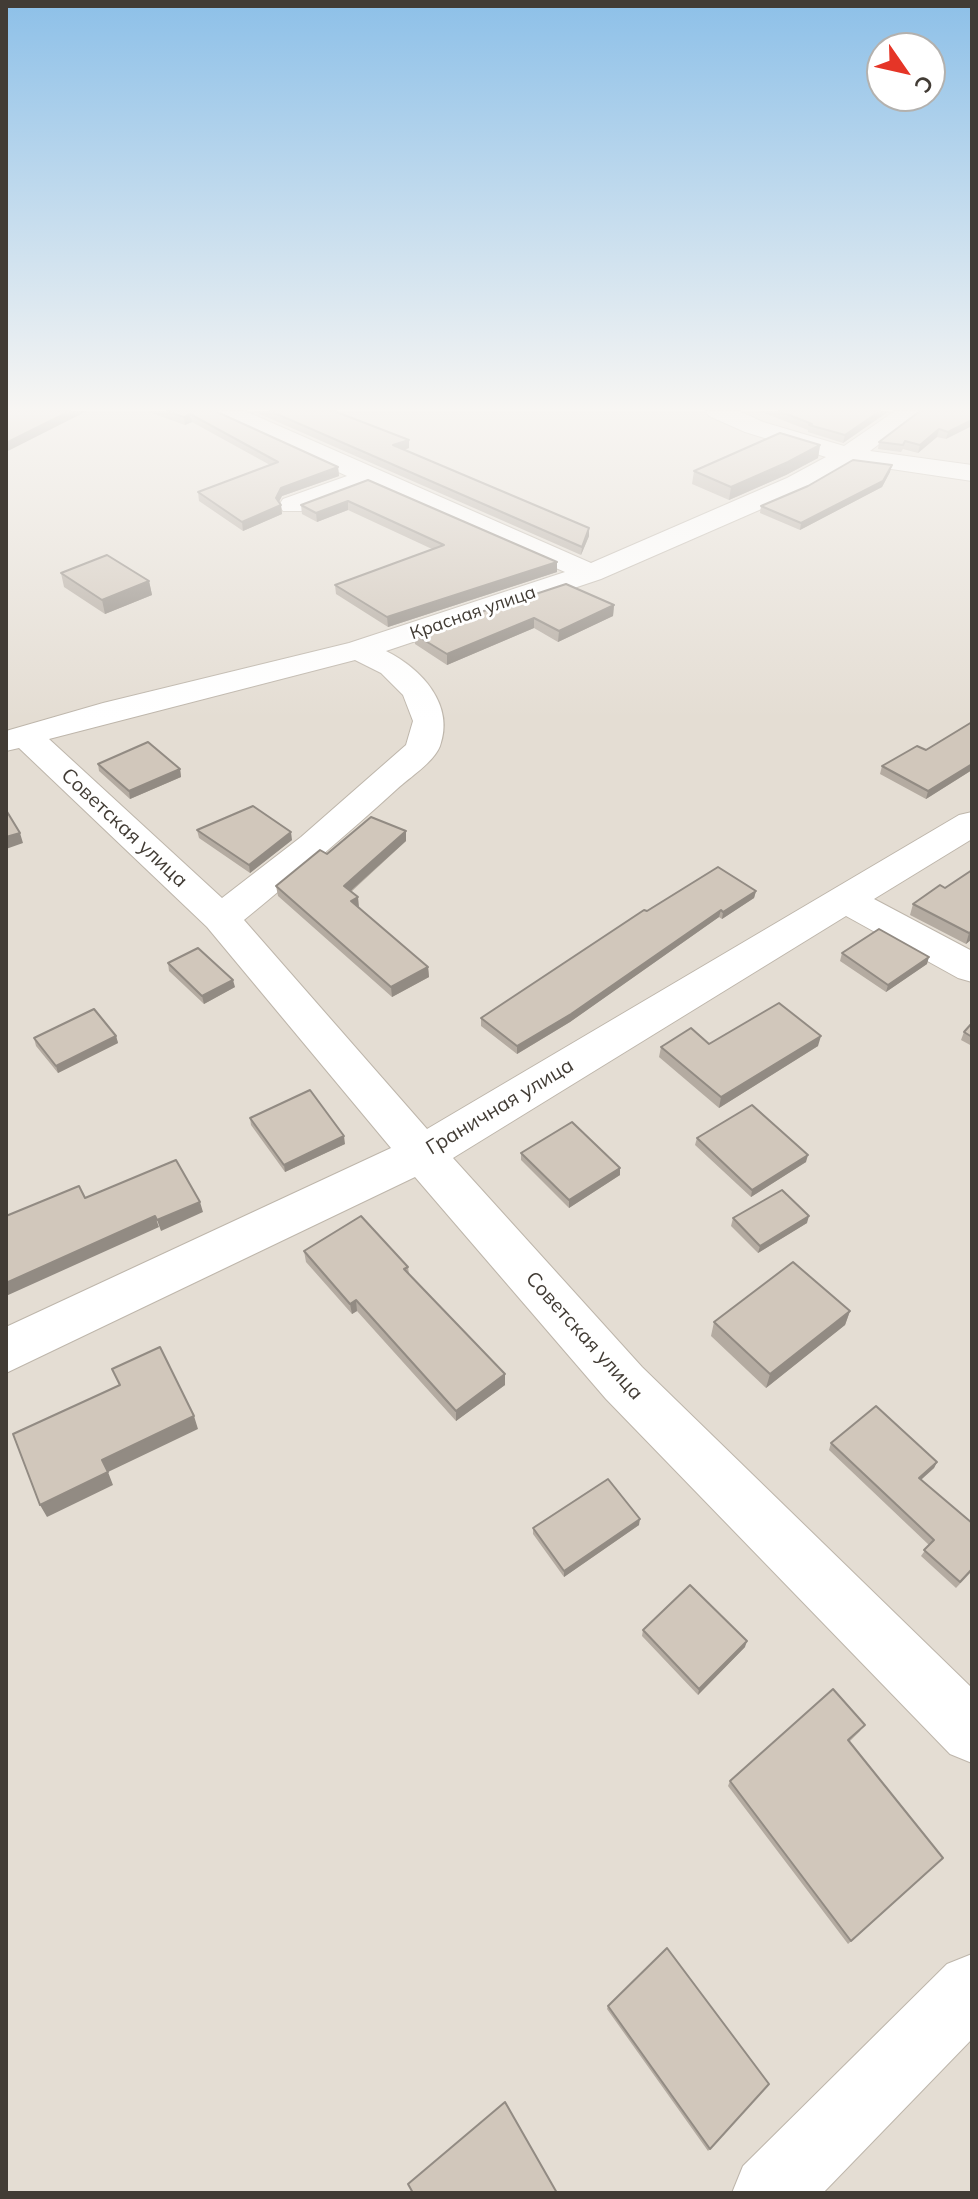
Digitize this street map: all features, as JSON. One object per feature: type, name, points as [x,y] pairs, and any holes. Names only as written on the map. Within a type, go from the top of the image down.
[{"type":"street","points":[[454,514],[591,573]]},
{"type":"street","name":"Красная улица","points":[[16,739],[115,710],[359,650],[591,573],[728,514]]},
{"type":"street","points":[[221,918],[314,845],[422,749],[430,721],[418,692],[392,666],[359,650]]},
{"type":"street","name":"Советская улица","points":[[16,739],[221,918],[422,1154],[624,1383],[972,1732]]},
{"type":"street","name":"Граничная улица","points":[[6,1351],[422,1154],[972,823]]},
{"type":"street","points":[[847,900],[972,968]]},
{"type":"street","points":[[770,2193],[972,1989]]},
{"type":"shaded area","points":[[6,514],[972,514],[972,2193],[6,2193]]},
{"type":"building","points":[[230,514],[261,514],[242,522]]},
{"type":"building","points":[[376,514],[445,514],[557,562],[387,617],[335,585],[444,545]]},
{"type":"building","points":[[505,514],[555,514],[589,528],[582,547]]},
{"type":"building","points":[[779,514],[819,514],[801,523]]},
{"type":"building","points":[[107,555],[149,581],[102,600],[61,573]]},
{"type":"building","points":[[566,584],[614,605],[559,631],[534,618],[447,654],[414,634]]},
{"type":"building","points":[[972,722],[972,764],[928,791],[882,766],[917,746],[926,750]]},
{"type":"building","points":[[148,742],[180,769],[129,791],[98,764]]},
{"type":"building","points":[[253,806],[291,832],[249,865],[197,830]]},
{"type":"building","points":[[6,810],[20,833],[6,837]]},
{"type":"building","points":[[371,817],[406,831],[344,886],[358,897],[351,901],[428,967],[391,987],[276,886],[320,850],[327,854]]},
{"type":"building","points":[[718,867],[756,891],[723,912],[721,910],[571,1014],[517,1046],[481,1018],[644,910]]},
{"type":"building","points":[[972,870],[972,931],[969,933],[913,904],[940,885],[945,888]]},
{"type":"building","points":[[879,929],[929,957],[888,985],[842,953]]},
{"type":"building","points":[[198,948],[233,980],[202,996],[168,963]]},
{"type":"building","points":[[779,1003],[821,1036],[721,1097],[661,1047],[691,1028],[709,1044]]},
{"type":"building","points":[[94,1009],[116,1036],[56,1066],[34,1038]]},
{"type":"building","points":[[972,1023],[972,1037],[964,1032]]},
{"type":"building","points":[[310,1090],[344,1136],[284,1165],[250,1118]]},
{"type":"building","points":[[752,1105],[808,1155],[752,1190],[697,1138]]},
{"type":"building","points":[[572,1122],[620,1168],[569,1200],[521,1153]]},
{"type":"building","points":[[176,1160],[200,1202],[157,1220],[155,1216],[6,1283],[6,1216],[79,1186],[85,1198]]},
{"type":"building","points":[[782,1190],[809,1216],[760,1246],[733,1218]]},
{"type":"building","points":[[361,1216],[408,1267],[404,1269],[505,1374],[456,1411],[356,1300],[350,1304],[304,1251]]},
{"type":"building","points":[[793,1262],[850,1311],[770,1374],[714,1322]]},
{"type":"building","points":[[160,1347],[194,1416],[102,1460],[108,1472],[40,1505],[13,1434],[120,1385],[112,1369]]},
{"type":"building","points":[[876,1406],[937,1462],[919,1478],[972,1523],[972,1569],[960,1582],[924,1550],[934,1540],[831,1443]]},
{"type":"building","points":[[608,1479],[640,1519],[564,1571],[533,1528]]},
{"type":"building","points":[[690,1585],[747,1641],[699,1689],[643,1630]]},
{"type":"building","points":[[833,1689],[865,1725],[848,1740],[943,1858],[851,1941],[730,1781]]},
{"type":"building","points":[[667,1948],[769,2084],[710,2149],[608,2006]]},
{"type":"building","points":[[505,2102],[557,2193],[413,2193],[408,2184]]}]
